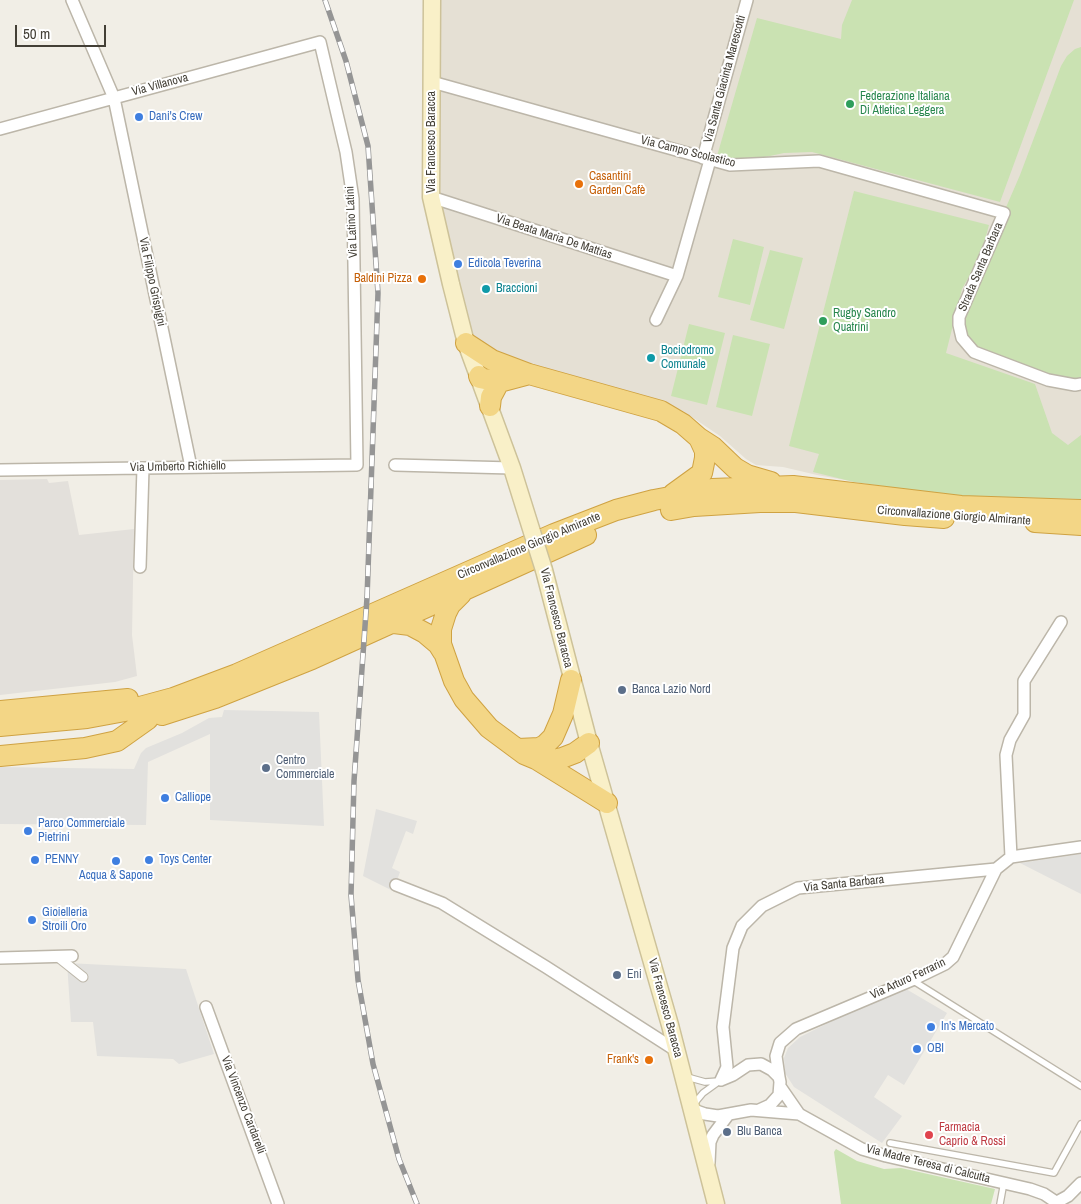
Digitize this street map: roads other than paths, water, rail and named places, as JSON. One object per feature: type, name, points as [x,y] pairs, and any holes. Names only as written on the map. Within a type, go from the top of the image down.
[{"type":"highway","points":[[466,342],[482,367],[480,378],[499,382],[529,374]]},
{"type":"highway","points":[[482,367],[529,374],[661,411],[683,424],[713,447],[735,468],[747,475],[793,486]]},
{"type":"highway","points":[[490,406],[491,397],[499,382]]},
{"type":"highway","points":[[670,497],[702,473],[706,458],[699,438]]},
{"type":"highway","name":"Circonvallazione Giorgio Almirante","points":[[0,726],[87,718],[125,711],[173,698],[237,674],[554,534],[616,510],[670,497],[712,489],[793,486],[961,506],[1081,510]]},
{"type":"highway","name":"Circonvallazione Giorgio Almirante","points":[[0,739],[102,730],[174,712],[215,698],[394,623],[602,528],[648,514],[694,506],[796,502],[905,515],[1081,525]]},
{"type":"highway","points":[[443,652],[441,629],[446,613],[456,598],[471,587]]},
{"type":"highway","points":[[394,623],[410,626],[425,632],[438,644],[464,699],[490,728],[524,754],[541,752],[553,760],[575,753],[588,743]]},
{"type":"highway","points":[[541,752],[559,726],[571,680]]},
{"type":"highway","points":[[0,711],[126,699],[173,698]]},
{"type":"highway","points":[[0,756],[85,748],[117,741],[148,719]]},
{"type":"highway","points":[[541,752],[607,802]]},
{"type":"main road","name":"Via Francesco Baracca","points":[[432,0],[431,197],[450,284],[466,342]]},
{"type":"main road","name":"Via Francesco Baracca","points":[[482,367],[490,406],[512,468],[544,570],[588,743],[607,802],[677,1051],[690,1109],[716,1204]]},
{"type":"street","name":"Via Filippo Grispigni","points":[[72,0],[114,98],[191,467]]},
{"type":"street","name":"Via Santa Giacinta Marescotti","points":[[707,159],[747,0]]},
{"type":"street","name":"Via Villanova","points":[[0,129],[320,42]]},
{"type":"street","name":"Via Latino Latini","points":[[320,42],[346,152],[353,199],[357,465]]},
{"type":"street","name":"Via Campo Scolastico","points":[[432,82],[730,166],[819,161],[1004,213]]},
{"type":"street","points":[[656,320],[677,276],[707,159]]},
{"type":"street","name":"Via Beata Maria De Mattias","points":[[431,197],[677,276]]},
{"type":"street","name":"Strada Santa Barbara","points":[[1004,213],[959,318],[962,338],[965,344],[974,352],[1048,380],[1075,385],[1081,384]]},
{"type":"street","name":"Via Umberto Richiello","points":[[0,470],[357,465]]},
{"type":"street","points":[[395,465],[512,468]]},
{"type":"street","points":[[140,568],[143,468]]},
{"type":"street","points":[[1011,858],[1006,755],[1010,740],[1024,715],[1024,681],[1061,622]]},
{"type":"street","name":"Via Arturo Ferrarin","points":[[780,1082],[776,1056],[780,1043],[796,1029],[912,980],[945,964],[953,957],[996,869],[1011,858],[1081,847]]},
{"type":"street","name":"Via Santa Barbara","points":[[721,1080],[728,1067],[723,1027],[733,948],[742,926],[762,906],[798,888],[996,869]]},
{"type":"street","points":[[396,885],[442,903],[677,1051]]},
{"type":"street","points":[[0,958],[72,956]]},
{"type":"street","points":[[58,957],[83,976]]},
{"type":"street","name":"Via Vincenzo Cardarelli","points":[[206,1007],[278,1204]]},
{"type":"street","points":[[721,1080],[748,1065],[767,1066],[780,1082],[799,1114]]},
{"type":"street","points":[[757,1110],[770,1105],[779,1094],[780,1082]]},
{"type":"street","points":[[690,1109],[709,1115],[728,1115],[740,1111],[757,1110],[799,1114]]},
{"type":"street","name":"Via Madre Teresa di Calcutta","points":[[799,1114],[862,1149],[1030,1188],[1058,1203]]},
{"type":"street","points":[[708,1177],[710,1142],[716,1129],[728,1115]]},
{"type":"street","points":[[1058,1203],[1081,1183]]},
{"type":"lane","points":[[912,980],[1081,1086]]},
{"type":"lane","points":[[682,1074],[696,1081],[721,1080]]},
{"type":"lane","points":[[690,1109],[703,1093],[721,1080]]},
{"type":"lane","points":[[890,1143],[1054,1173],[1081,1124]]},
{"type":"lane","points":[[1000,1204],[1004,1182]]},
{"type":"railway","points":[[325,0],[346,61],[368,146],[378,293],[367,598],[354,781],[351,895],[358,980],[373,1064],[399,1159],[417,1204]]},
{"type":"place","name":"Federazione Italiana Di Atletica Leggera","points":[[850,104]]},
{"type":"place","name":"Dani's Crew","points":[[139,117]]},
{"type":"place","name":"Casantini Garden Cafè","points":[[579,184]]},
{"type":"place","name":"Edicola Teverina","points":[[458,264]]},
{"type":"place","name":"Baldini Pizza","points":[[422,279]]},
{"type":"place","name":"Braccioni","points":[[486,289]]},
{"type":"place","name":"Rugby Sandro Quatrini","points":[[823,321]]},
{"type":"place","name":"Bociodromo Comunale","points":[[651,358]]},
{"type":"place","name":"Banca Lazio Nord","points":[[622,690]]},
{"type":"place","name":"Centro Commerciale","points":[[266,768]]},
{"type":"place","name":"Calliope","points":[[165,798]]},
{"type":"place","name":"Parco Commerciale Pietrini","points":[[28,831]]},
{"type":"place","name":"PENNY","points":[[35,860]]},
{"type":"place","name":"Toys Center","points":[[149,860]]},
{"type":"place","name":"Acqua & Sapone","points":[[116,861]]},
{"type":"place","name":"Gioielleria Stroili Oro","points":[[32,920]]},
{"type":"place","name":"Eni","points":[[617,975]]},
{"type":"place","name":"In's Mercato","points":[[931,1027]]},
{"type":"place","name":"OBI","points":[[917,1049]]},
{"type":"place","name":"Frank's","points":[[649,1060]]},
{"type":"place","name":"Blu Banca","points":[[727,1132]]},
{"type":"place","name":"Farmacia Caprio & Rossi","points":[[929,1135]]}]
